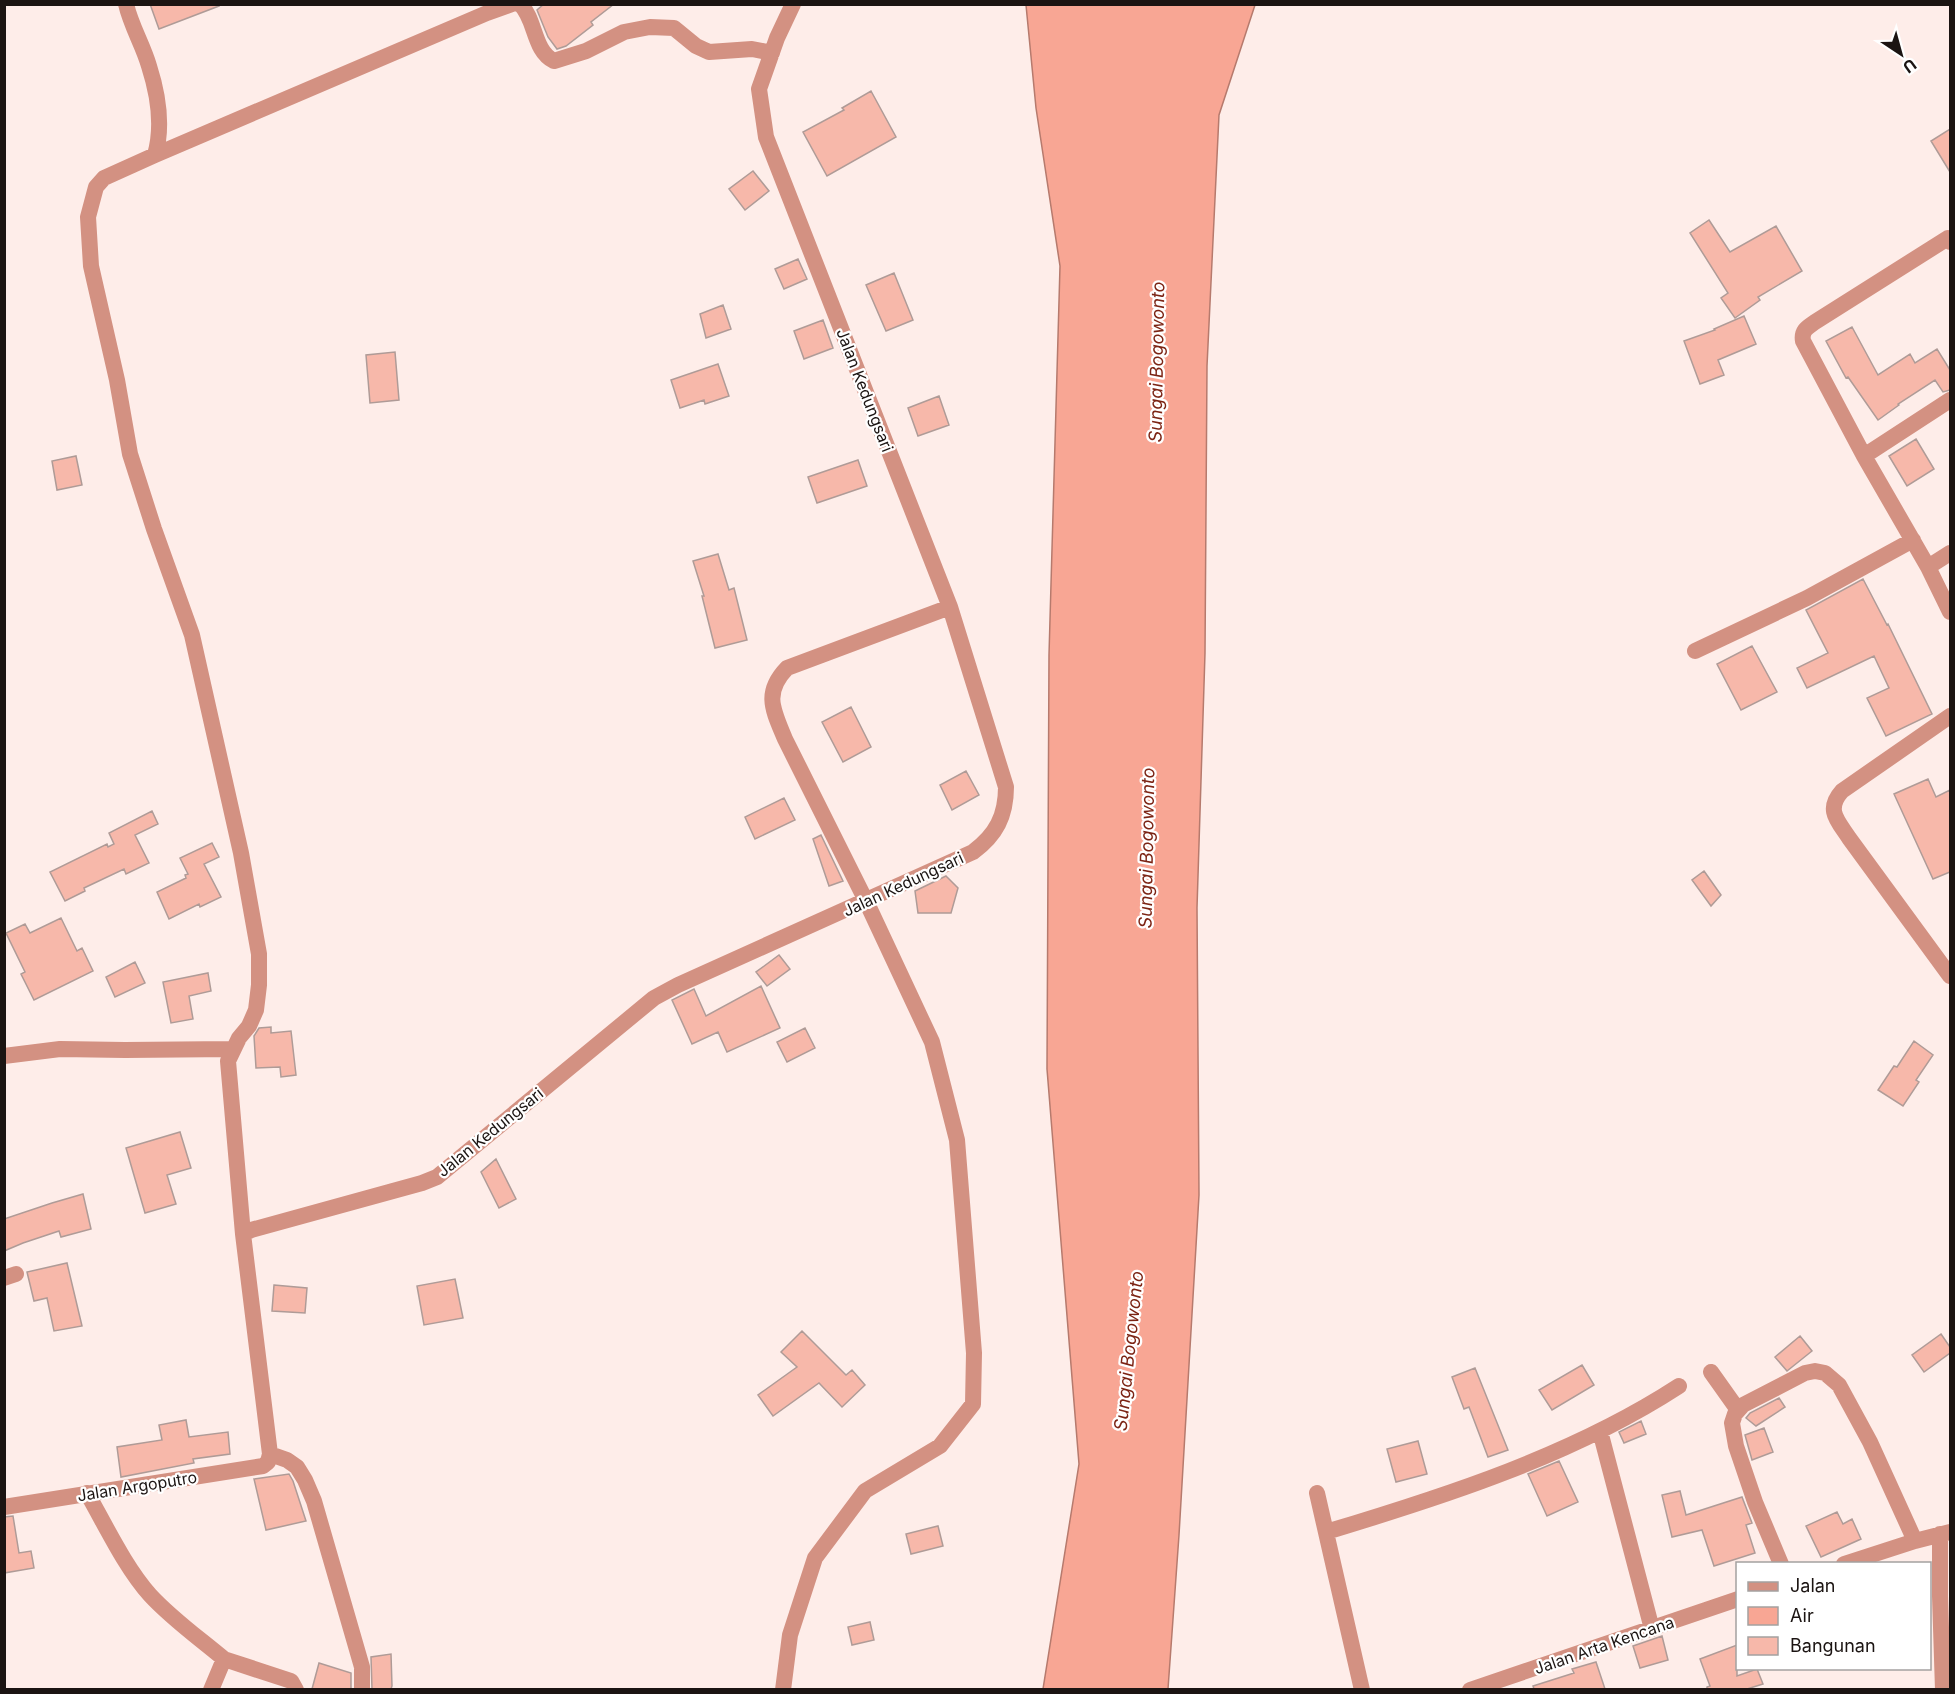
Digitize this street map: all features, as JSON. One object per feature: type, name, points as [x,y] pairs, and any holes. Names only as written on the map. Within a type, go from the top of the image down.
[{"type":"street","points":[[126,4],[149,66],[157,97],[159,140],[155,155]]},
{"type":"street","points":[[362,1689],[362,1667],[314,1501],[297,1467],[287,1461],[269,1458],[243,1234],[228,1061],[256,1010],[259,954],[241,853],[192,635],[130,454],[117,380],[92,266],[88,217],[96,187],[104,178],[512,4]]},
{"type":"street","points":[[520,4],[525,9],[539,45],[554,61],[586,51],[624,32],[650,27],[674,28],[696,46],[709,52],[752,49],[772,53]]},
{"type":"street","name":"Jalan Kedungsari","points":[[243,1234],[437,1177],[654,998],[678,985],[973,852],[993,835],[1000,823],[1006,799],[1006,787],[950,607],[766,137],[759,89],[793,4]]},
{"type":"street","points":[[1950,242],[1948,238],[1815,322],[1803,332],[1803,340],[1864,456],[1928,567],[1950,612]]},
{"type":"street","points":[[1864,456],[1950,400]]},
{"type":"street","points":[[1695,651],[1807,598],[1913,540]]},
{"type":"street","points":[[1928,567],[1950,553]]},
{"type":"street","points":[[783,1689],[790,1635],[815,1558],[865,1491],[940,1446],[973,1404],[974,1353],[957,1140],[932,1042],[866,901],[785,739],[771,700],[772,693],[777,678],[787,668],[950,607]]},
{"type":"street","points":[[1950,716],[1842,791],[1833,807],[1835,815],[1849,838],[1950,976]]},
{"type":"street","points":[[4,1056],[60,1049],[233,1049]]},
{"type":"street","points":[[1781,1562],[1755,1502],[1736,1446],[1732,1423],[1738,1410],[1751,1400],[1815,1371],[1825,1373],[1834,1379],[1844,1393],[1870,1442],[1915,1541]]},
{"type":"street","points":[[1711,1372],[1738,1410]]},
{"type":"street","points":[[1326,1532],[1492,1477],[1536,1460],[1600,1431],[1679,1386]]},
{"type":"street","points":[[1600,1431],[1652,1629]]},
{"type":"street","name":"Jalan Argoputro","points":[[4,1507],[257,1468],[263,1466],[269,1458]]},
{"type":"street","points":[[87,1493],[136,1578],[151,1596],[224,1659],[291,1681],[296,1689]]},
{"type":"street","points":[[1317,1493],[1362,1689]]},
{"type":"street","points":[[1847,1562],[1945,1533],[1940,1596],[1945,1686]]},
{"type":"street","name":"Jalan Arta Kencana","points":[[1470,1689],[1736,1599]]},
{"type":"street","points":[[211,1689],[224,1659]]},
{"type":"water","name":"Sungai Bogowonto","points":[[1026,5],[1255,5],[1219,115],[1207,366],[1205,653],[1197,908],[1199,1195],[1168,1689],[1043,1689],[1079,1464],[1047,1069],[1049,655],[1060,266],[1036,108]]},
{"type":"building","points":[[150,4],[218,4],[219,6],[159,29]]},
{"type":"building","points":[[544,4],[614,4],[591,22],[593,25],[566,46],[557,49],[548,37],[537,10]]},
{"type":"building","points":[[871,91],[896,137],[827,176],[803,132],[844,110],[842,108]]},
{"type":"building","points":[[1950,129],[1950,172],[1931,141]]},
{"type":"building","points":[[753,171],[769,191],[745,210],[729,189]]},
{"type":"building","points":[[1709,220],[1730,252],[1776,226],[1802,271],[1758,297],[1760,300],[1735,318],[1721,298],[1728,293],[1690,233]]},
{"type":"building","points":[[798,259],[807,279],[784,289],[775,269]]},
{"type":"building","points":[[894,273],[913,320],[886,331],[866,285]]},
{"type":"building","points":[[723,305],[731,329],[706,338],[700,314]]},
{"type":"building","points":[[1744,316],[1756,344],[1718,360],[1724,375],[1700,384],[1684,341]]},
{"type":"building","points":[[823,320],[833,348],[804,359],[794,331]]},
{"type":"building","points":[[1852,327],[1878,375],[1910,354],[1915,363],[1937,349],[1950,370],[1950,390],[1943,392],[1935,380],[1878,420],[1848,377],[1846,378],[1826,341]]},
{"type":"building","points":[[395,352],[399,400],[370,403],[366,355]]},
{"type":"building","points":[[718,364],[729,396],[705,404],[704,400],[680,408],[671,380]]},
{"type":"building","points":[[939,396],[949,425],[918,436],[908,408]]},
{"type":"building","points":[[1916,439],[1934,469],[1907,486],[1889,456]]},
{"type":"building","points":[[76,456],[82,485],[57,490],[52,461]]},
{"type":"building","points":[[858,460],[867,486],[817,503],[808,477]]},
{"type":"building","points":[[718,554],[729,590],[734,588],[747,640],[715,648],[702,596],[704,596],[693,561]]},
{"type":"building","points":[[1863,579],[1932,714],[1886,736],[1867,698],[1889,688],[1874,656],[1807,688],[1797,668],[1828,653],[1806,610]]},
{"type":"building","points":[[1752,646],[1777,692],[1741,710],[1717,664]]},
{"type":"building","points":[[851,707],[871,747],[843,762],[822,722]]},
{"type":"building","points":[[966,771],[979,795],[952,810],[940,785]]},
{"type":"building","points":[[1928,779],[1936,797],[1950,790],[1950,872],[1933,879],[1894,794]]},
{"type":"building","points":[[784,798],[795,820],[755,839],[745,817]]},
{"type":"building","points":[[152,811],[158,824],[135,835],[149,863],[126,874],[124,869],[84,888],[85,891],[65,901],[50,872],[107,844],[108,847],[114,844],[109,833]]},
{"type":"building","points":[[821,835],[843,881],[829,886],[813,839]]},
{"type":"building","points":[[212,843],[219,857],[204,864],[221,897],[200,907],[199,904],[169,919],[157,892],[186,878],[185,875],[188,874],[180,858]]},
{"type":"building","points":[[1704,871],[1721,895],[1711,906],[1692,880]]},
{"type":"building","points":[[946,876],[958,888],[951,913],[918,913],[915,891]]},
{"type":"building","points":[[61,918],[77,951],[82,948],[93,971],[34,1000],[21,974],[25,972],[6,933],[25,924],[30,933]]},
{"type":"building","points":[[779,955],[790,969],[767,986],[756,972]]},
{"type":"building","points":[[135,962],[145,983],[115,997],[106,977]]},
{"type":"building","points":[[208,973],[211,991],[189,996],[193,1019],[171,1023],[163,982]]},
{"type":"building","points":[[761,986],[780,1028],[727,1052],[718,1032],[692,1044],[672,1000],[694,989],[706,1016]]},
{"type":"building","points":[[271,1027],[271,1033],[291,1031],[296,1075],[281,1077],[280,1067],[256,1068],[254,1036],[259,1028]]},
{"type":"building","points":[[805,1028],[815,1048],[787,1062],[777,1042]]},
{"type":"building","points":[[1914,1041],[1933,1055],[1916,1080],[1919,1082],[1903,1106],[1878,1090]]},
{"type":"building","points":[[180,1132],[191,1168],[167,1175],[176,1204],[145,1213],[126,1148]]},
{"type":"building","points":[[496,1159],[516,1199],[499,1208],[481,1172]]},
{"type":"building","points":[[83,1194],[91,1229],[61,1237],[59,1231],[4,1251],[4,1219]]},
{"type":"building","points":[[67,1263],[82,1326],[54,1331],[47,1298],[34,1301],[27,1272]]},
{"type":"building","points":[[455,1279],[463,1318],[424,1325],[417,1286]]},
{"type":"building","points":[[274,1285],[307,1288],[305,1313],[272,1311]]},
{"type":"building","points":[[802,1331],[846,1375],[852,1370],[865,1385],[842,1407],[819,1383],[773,1416],[758,1395],[797,1367],[781,1352]]},
{"type":"building","points":[[1941,1334],[1950,1347],[1950,1353],[1924,1372],[1912,1355]]},
{"type":"building","points":[[1800,1336],[1812,1351],[1787,1371],[1775,1357]]},
{"type":"building","points":[[1582,1365],[1594,1385],[1552,1410],[1539,1390]]},
{"type":"building","points":[[1475,1368],[1508,1450],[1488,1457],[1469,1407],[1464,1409],[1452,1377]]},
{"type":"building","points":[[1779,1398],[1785,1407],[1756,1426],[1746,1418],[1750,1413]]},
{"type":"building","points":[[186,1420],[189,1437],[228,1432],[230,1454],[193,1459],[194,1463],[121,1477],[117,1447],[162,1440],[159,1425]]},
{"type":"building","points":[[1641,1421],[1646,1434],[1624,1443],[1619,1432]]},
{"type":"building","points":[[1764,1428],[1773,1452],[1752,1460],[1745,1435]]},
{"type":"building","points":[[1418,1441],[1427,1474],[1396,1482],[1387,1449]]},
{"type":"building","points":[[1559,1461],[1578,1502],[1547,1516],[1528,1474]]},
{"type":"building","points":[[289,1474],[306,1521],[266,1530],[254,1479]]},
{"type":"building","points":[[1680,1491],[1686,1515],[1742,1497],[1752,1523],[1746,1525],[1755,1553],[1714,1566],[1702,1530],[1672,1537],[1662,1495]]},
{"type":"building","points":[[1837,1512],[1843,1524],[1852,1519],[1861,1539],[1821,1557],[1806,1526]]},
{"type":"building","points":[[13,1516],[19,1553],[31,1551],[34,1568],[4,1573],[4,1517]]},
{"type":"building","points":[[938,1526],[943,1546],[911,1554],[906,1534]]},
{"type":"building","points":[[870,1622],[874,1640],[852,1645],[848,1627]]},
{"type":"building","points":[[1662,1636],[1668,1660],[1640,1668],[1633,1646]]},
{"type":"building","points":[[1736,1645],[1737,1676],[1757,1670],[1763,1684],[1747,1689],[1707,1689],[1710,1686],[1700,1659]]},
{"type":"building","points":[[391,1654],[391,1689],[372,1689],[371,1657]]},
{"type":"building","points":[[1596,1662],[1605,1689],[1534,1689],[1533,1686],[1574,1673],[1572,1669]]},
{"type":"building","points":[[319,1663],[351,1673],[351,1689],[312,1689]]}]
